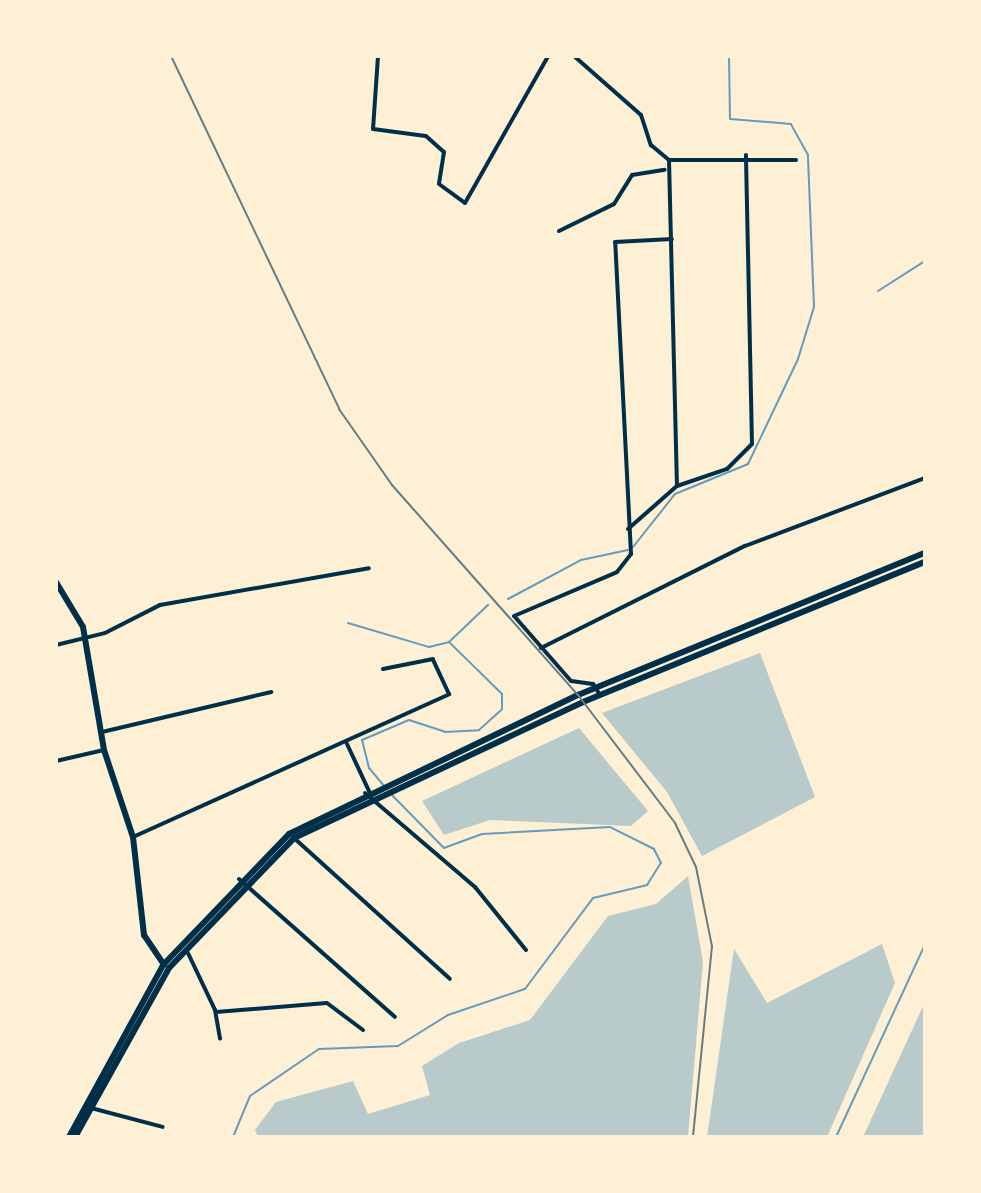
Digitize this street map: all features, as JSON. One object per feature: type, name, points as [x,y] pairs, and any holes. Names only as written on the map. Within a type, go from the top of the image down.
[{"type":"main road","points":[[72,1137],[166,966],[241,881],[292,836],[371,793],[598,691],[925,553]]},
{"type":"main road","points":[[598,691],[925,562]]},
{"type":"main road","points":[[56,582],[85,635],[104,750],[133,837],[144,935],[166,966]]},
{"type":"main road","points":[[72,1137],[91,1108],[166,966]]},
{"type":"street","points":[[378,56],[373,129],[426,136],[444,152],[439,184],[465,203],[548,56]]},
{"type":"street","points":[[574,56],[641,115],[651,145],[669,160],[746,155],[796,160]]},
{"type":"street","points":[[628,531],[677,486],[727,469],[752,444],[746,155]]},
{"type":"street","points":[[669,160],[665,170],[672,239],[677,486]]},
{"type":"street","points":[[559,231],[614,204],[632,175],[665,170]]},
{"type":"street","points":[[598,691],[571,681],[514,616],[617,572],[631,554],[615,242],[672,239]]},
{"type":"street","points":[[541,648],[745,546],[925,478]]},
{"type":"street","points":[[56,645],[160,605],[369,568]]},
{"type":"street","points":[[133,837],[347,744],[449,694],[433,659],[383,669]]},
{"type":"street","points":[[101,732],[271,692]]},
{"type":"street","points":[[347,744],[371,793],[475,887],[526,950]]},
{"type":"street","points":[[56,761],[104,750]]},
{"type":"street","points":[[292,836],[450,979]]},
{"type":"street","points":[[241,881],[395,1017]]},
{"type":"street","points":[[183,945],[216,1012],[220,1039]]},
{"type":"street","points":[[216,1012],[327,1003],[363,1030]]},
{"type":"street","points":[[91,1108],[163,1127]]},
{"type":"shaded area","points":[[760,653],[815,797],[702,856],[667,792],[602,713]]},
{"type":"shaded area","points":[[579,728],[648,811],[631,826],[490,820],[444,835],[422,801]]},
{"type":"shaded area","points":[[688,876],[703,962],[688,1137],[258,1137],[255,1130],[276,1102],[353,1081],[368,1114],[430,1095],[422,1066],[459,1043],[530,1020],[608,916],[656,904]]},
{"type":"shaded area","points":[[882,944],[895,983],[827,1137],[707,1137],[734,949],[767,1003]]},
{"type":"shaded area","points":[[925,1001],[925,1137],[863,1137],[924,1004]]},
{"type":"waterway","points":[[633,547],[675,494],[748,464],[798,359],[814,307],[808,155],[791,124],[730,119],[729,56]]},
{"type":"waterway","points":[[878,291],[925,261]]},
{"type":"waterway","points":[[508,599],[581,560],[628,550]]},
{"type":"waterway","points":[[348,623],[429,647],[449,642],[488,605]]},
{"type":"waterway","points":[[385,787],[369,768],[362,740],[409,720],[445,732],[479,730],[502,709],[502,694],[449,642]]},
{"type":"waterway","points":[[233,1137],[250,1096],[319,1049],[398,1046],[448,1015],[525,989],[593,898],[647,885],[661,863],[654,849],[610,827],[482,834],[444,848],[392,795]]},
{"type":"waterway","points":[[836,1137],[925,944]]},
{"type":"railway","points":[[171,56],[339,409],[392,485],[578,695],[675,823],[696,867],[712,946],[693,1137]]}]
